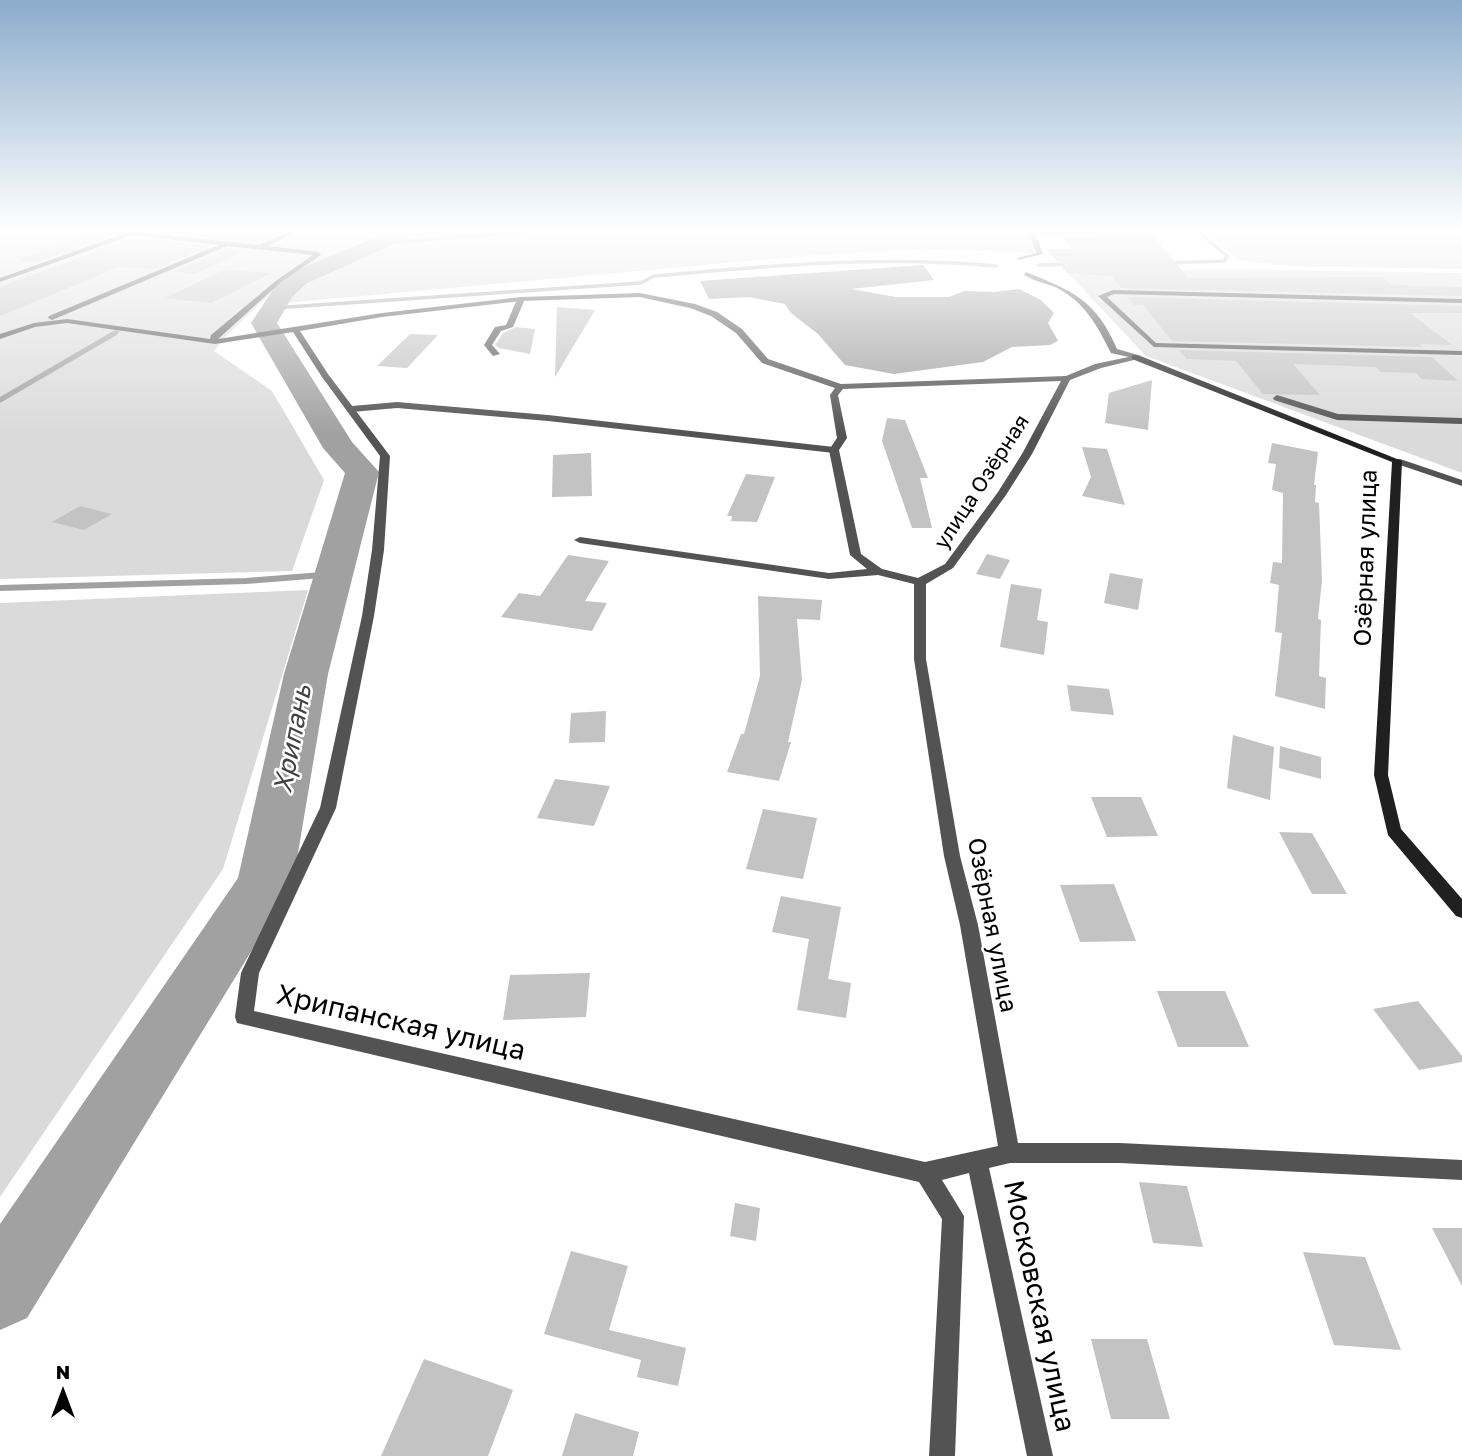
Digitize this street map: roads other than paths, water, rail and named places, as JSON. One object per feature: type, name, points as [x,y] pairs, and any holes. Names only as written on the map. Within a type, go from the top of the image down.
[{"type":"street","points":[[50,321],[53,317],[98,298]]},
{"type":"street","points":[[215,342],[214,337],[259,298]]},
{"type":"street","points":[[0,338],[50,321],[131,329],[215,342],[382,315],[520,299],[552,298]]},
{"type":"street","points":[[654,298],[714,314],[739,331],[765,361],[840,387],[1067,377],[1135,357]]},
{"type":"street","points":[[1075,298],[1100,320],[1114,351],[1135,357]]},
{"type":"street","points":[[1104,298],[1154,345],[1462,353]]},
{"type":"street","points":[[1344,298],[1462,301]]},
{"type":"street","points":[[496,354],[488,345],[498,329],[509,327],[520,299]]},
{"type":"street","points":[[295,329],[325,375],[352,409],[397,405],[548,418],[834,450]]},
{"type":"street","name":"Озёрная улица","points":[[1135,357],[1398,461],[1381,775],[1394,831],[1462,911]]},
{"type":"street","name":"улица Озёрная","points":[[920,582],[949,566],[987,514],[1027,454],[1067,377]]},
{"type":"street","points":[[840,387],[834,395],[842,438],[834,450],[856,555],[878,572]]},
{"type":"street","points":[[1277,398],[1337,417],[1462,421]]},
{"type":"street","name":"Хрипанская улица","points":[[352,409],[386,456],[378,551],[368,617],[328,808],[250,974],[244,1017],[925,1173],[977,1161]]},
{"type":"street","points":[[1398,461],[1462,483]]},
{"type":"street","points":[[580,540],[829,576],[878,572],[920,582]]},
{"type":"street","name":"Озёрная улица","points":[[920,582],[920,659],[952,856],[969,925],[1010,1153]]},
{"type":"street","name":"Московская улица","points":[[1040,1456],[977,1161],[1010,1153],[1120,1153],[1462,1170]]},
{"type":"street","points":[[925,1173],[953,1216],[942,1456]]},
{"type":"waterway","name":"Хрипань","points":[[0,1291],[265,883],[306,674],[362,472],[339,448],[264,323],[279,298]]},
{"type":"waterway","points":[[273,308],[421,298]]},
{"type":"waterway","points":[[112,335],[117,332]]},
{"type":"waterway","points":[[0,400],[115,333]]},
{"type":"waterway","points":[[0,588],[246,581],[335,574]]}]
